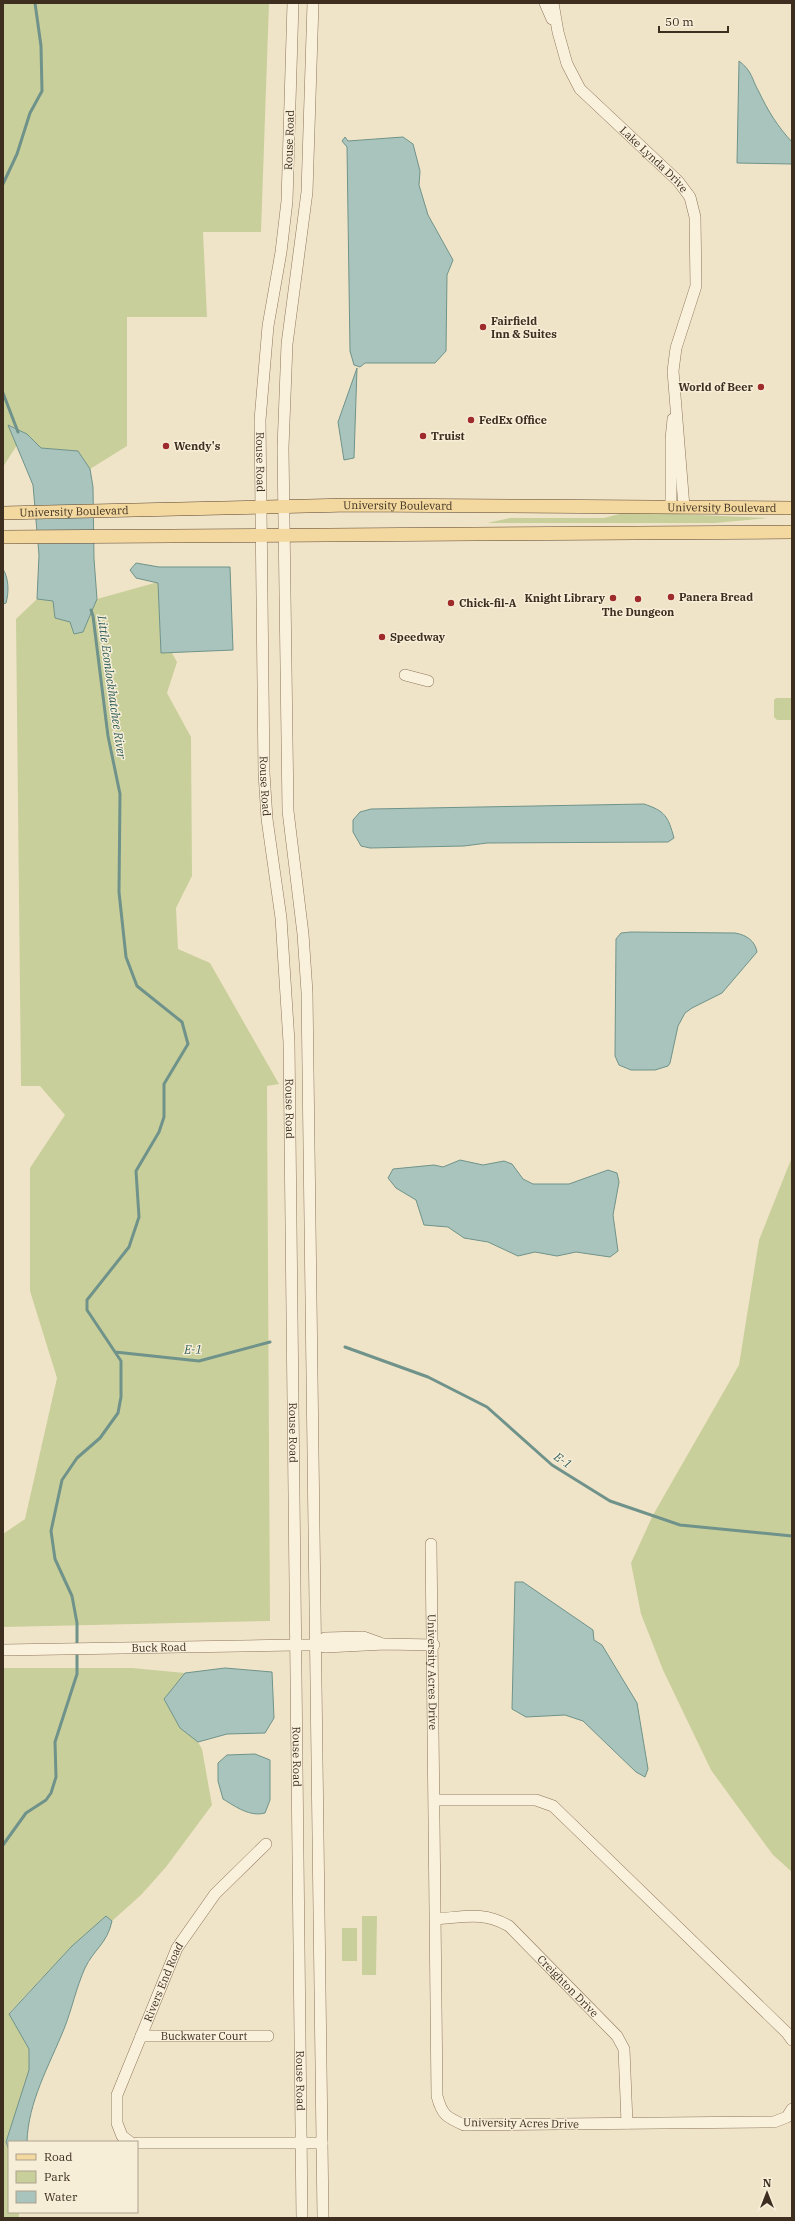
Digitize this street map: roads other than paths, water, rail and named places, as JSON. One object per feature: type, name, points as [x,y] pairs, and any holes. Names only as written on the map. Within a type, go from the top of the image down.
[{"type":"main road","name":"University Boulevard","points":[[5,513],[122,512],[260,506],[792,508]]},
{"type":"main road","points":[[4,537],[790,531]]},
{"type":"street","name":"Rouse Road","points":[[293,3],[287,201],[263,376],[260,443],[260,506],[264,773],[267,819],[281,918],[287,992],[302,2218]]},
{"type":"street","name":"Rouse Road","points":[[313,3],[307,192],[287,344],[284,385],[283,534],[288,811],[303,934],[307,992],[323,2218]]},
{"type":"street","name":"Lake Lynda Drive","points":[[545,3],[558,32]]},
{"type":"street","name":"Lake Lynda Drive","points":[[554,3],[558,32],[567,64],[580,89],[678,181],[690,197],[695,217],[696,286],[676,348],[673,371],[674,401],[680,439],[678,507]]},
{"type":"street","points":[[405,675],[428,680]]},
{"type":"street","points":[[287,992],[307,992]]},
{"type":"street","name":"University Acres Drive","points":[[431,1544],[434,1645],[437,2096],[441,2110],[448,2118],[464,2125],[774,2122],[787,2116],[792,2109]]},
{"type":"street","name":"Buck Road","points":[[3,1650],[110,1650],[315,1645],[325,1638],[385,1644],[434,1645]]},
{"type":"street","points":[[435,1800],[536,1800],[552,1806],[787,2033],[792,2040]]},
{"type":"street","name":"Rivers End Road","points":[[129,2141],[122,2136],[117,2124],[117,2094],[177,1948],[215,1894],[266,1844]]},
{"type":"street","name":"Creighton Drive","points":[[436,1919],[481,1916],[495,1918],[509,1926],[617,2036],[624,2049],[627,2124]]},
{"type":"street","name":"Buckwater Court","points":[[141,2036],[268,2036]]},
{"type":"street","points":[[138,2143],[322,2143]]},
{"type":"water","points":[[739,61],[749,72],[778,125],[792,142],[792,164],[737,163]]},
{"type":"water","points":[[345,137],[348,141],[403,137],[413,144],[420,171],[419,185],[428,215],[453,260],[447,275],[446,351],[435,363],[365,363],[360,367],[354,365],[350,351],[347,147],[342,141]]},
{"type":"water","points":[[357,368],[354,458],[344,460],[338,422]]},
{"type":"water","points":[[8,425],[27,434],[41,448],[78,451],[90,469],[93,487],[94,559],[97,599],[83,632],[74,634],[70,622],[55,618],[53,601],[37,599],[39,555],[33,485]]},
{"type":"water","points":[[136,563],[159,567],[230,567],[233,650],[161,653],[158,583],[136,578],[130,570]]},
{"type":"water","points":[[3,569],[7,581],[8,594],[6,603],[3,604]]},
{"type":"water","points":[[644,804],[657,809],[665,815],[670,824],[674,838],[668,842],[487,843],[464,846],[370,848],[361,846],[353,832],[353,820],[360,812],[371,809]]},
{"type":"water","points":[[621,933],[735,933],[750,939],[757,952],[722,993],[685,1013],[678,1026],[670,1063],[668,1066],[655,1070],[631,1070],[619,1065],[615,1056],[616,939]]},
{"type":"water","points":[[460,1160],[483,1165],[504,1161],[512,1164],[523,1179],[533,1184],[569,1184],[608,1170],[617,1173],[619,1182],[613,1215],[618,1251],[610,1257],[576,1252],[557,1256],[535,1252],[518,1256],[488,1242],[464,1238],[448,1227],[424,1225],[416,1200],[396,1188],[388,1178],[393,1169],[434,1165],[443,1167]]},
{"type":"water","points":[[515,1582],[523,1582],[593,1630],[594,1640],[602,1645],[637,1703],[648,1769],[645,1777],[636,1772],[583,1721],[565,1715],[526,1717],[512,1709]]},
{"type":"water","points":[[225,1668],[272,1672],[274,1718],[265,1733],[227,1734],[198,1742],[180,1728],[164,1699],[185,1673]]},
{"type":"water","points":[[255,1754],[270,1760],[270,1800],[265,1813],[259,1814],[254,1814],[243,1810],[223,1799],[218,1781],[218,1763],[227,1755]]},
{"type":"water","points":[[106,1916],[112,1921],[104,1941],[85,1968],[64,2029],[40,2084],[31,2113],[27,2141],[8,2141],[8,2147],[6,2142],[29,2070],[29,2049],[9,2014],[72,1946]]},
{"type":"waterway","name":"Little Econlockhatchee River","points":[[3,184],[17,154],[30,113],[42,91],[41,46],[35,3]]},
{"type":"waterway","name":"Little Econlockhatchee River","points":[[3,393],[18,432]]},
{"type":"waterway","name":"Little Econlockhatchee River","points":[[3,1845],[26,1813],[46,1800],[51,1793],[56,1777],[55,1742],[77,1674],[77,1623],[72,1596],[55,1559],[51,1531],[62,1480],[77,1458],[100,1438],[118,1413],[121,1397],[121,1361],[87,1310],[87,1300],[129,1247],[139,1217],[136,1171],[159,1132],[164,1117],[164,1084],[188,1044],[182,1022],[137,986],[126,957],[119,892],[120,794],[108,736],[91,610]]},
{"type":"waterway","name":"E-1","points":[[115,1352],[199,1361],[270,1342]]},
{"type":"waterway","name":"E-1","points":[[345,1347],[428,1377],[487,1407],[552,1465],[610,1501],[680,1525],[792,1536]]},
{"type":"place","name":"Fairfield Inn & Suites","points":[[483,327]]},
{"type":"place","name":"World of Beer","points":[[761,387]]},
{"type":"place","name":"FedEx Office","points":[[471,420]]},
{"type":"place","name":"Truist","points":[[423,436]]},
{"type":"place","name":"Wendy's","points":[[166,446]]},
{"type":"place","name":"Panera Bread","points":[[671,597]]},
{"type":"place","name":"Knight Library","points":[[613,598]]},
{"type":"place","name":"The Dungeon","points":[[638,599]]},
{"type":"place","name":"Chick-fil-A","points":[[451,603]]},
{"type":"place","name":"Speedway","points":[[382,637]]}]
